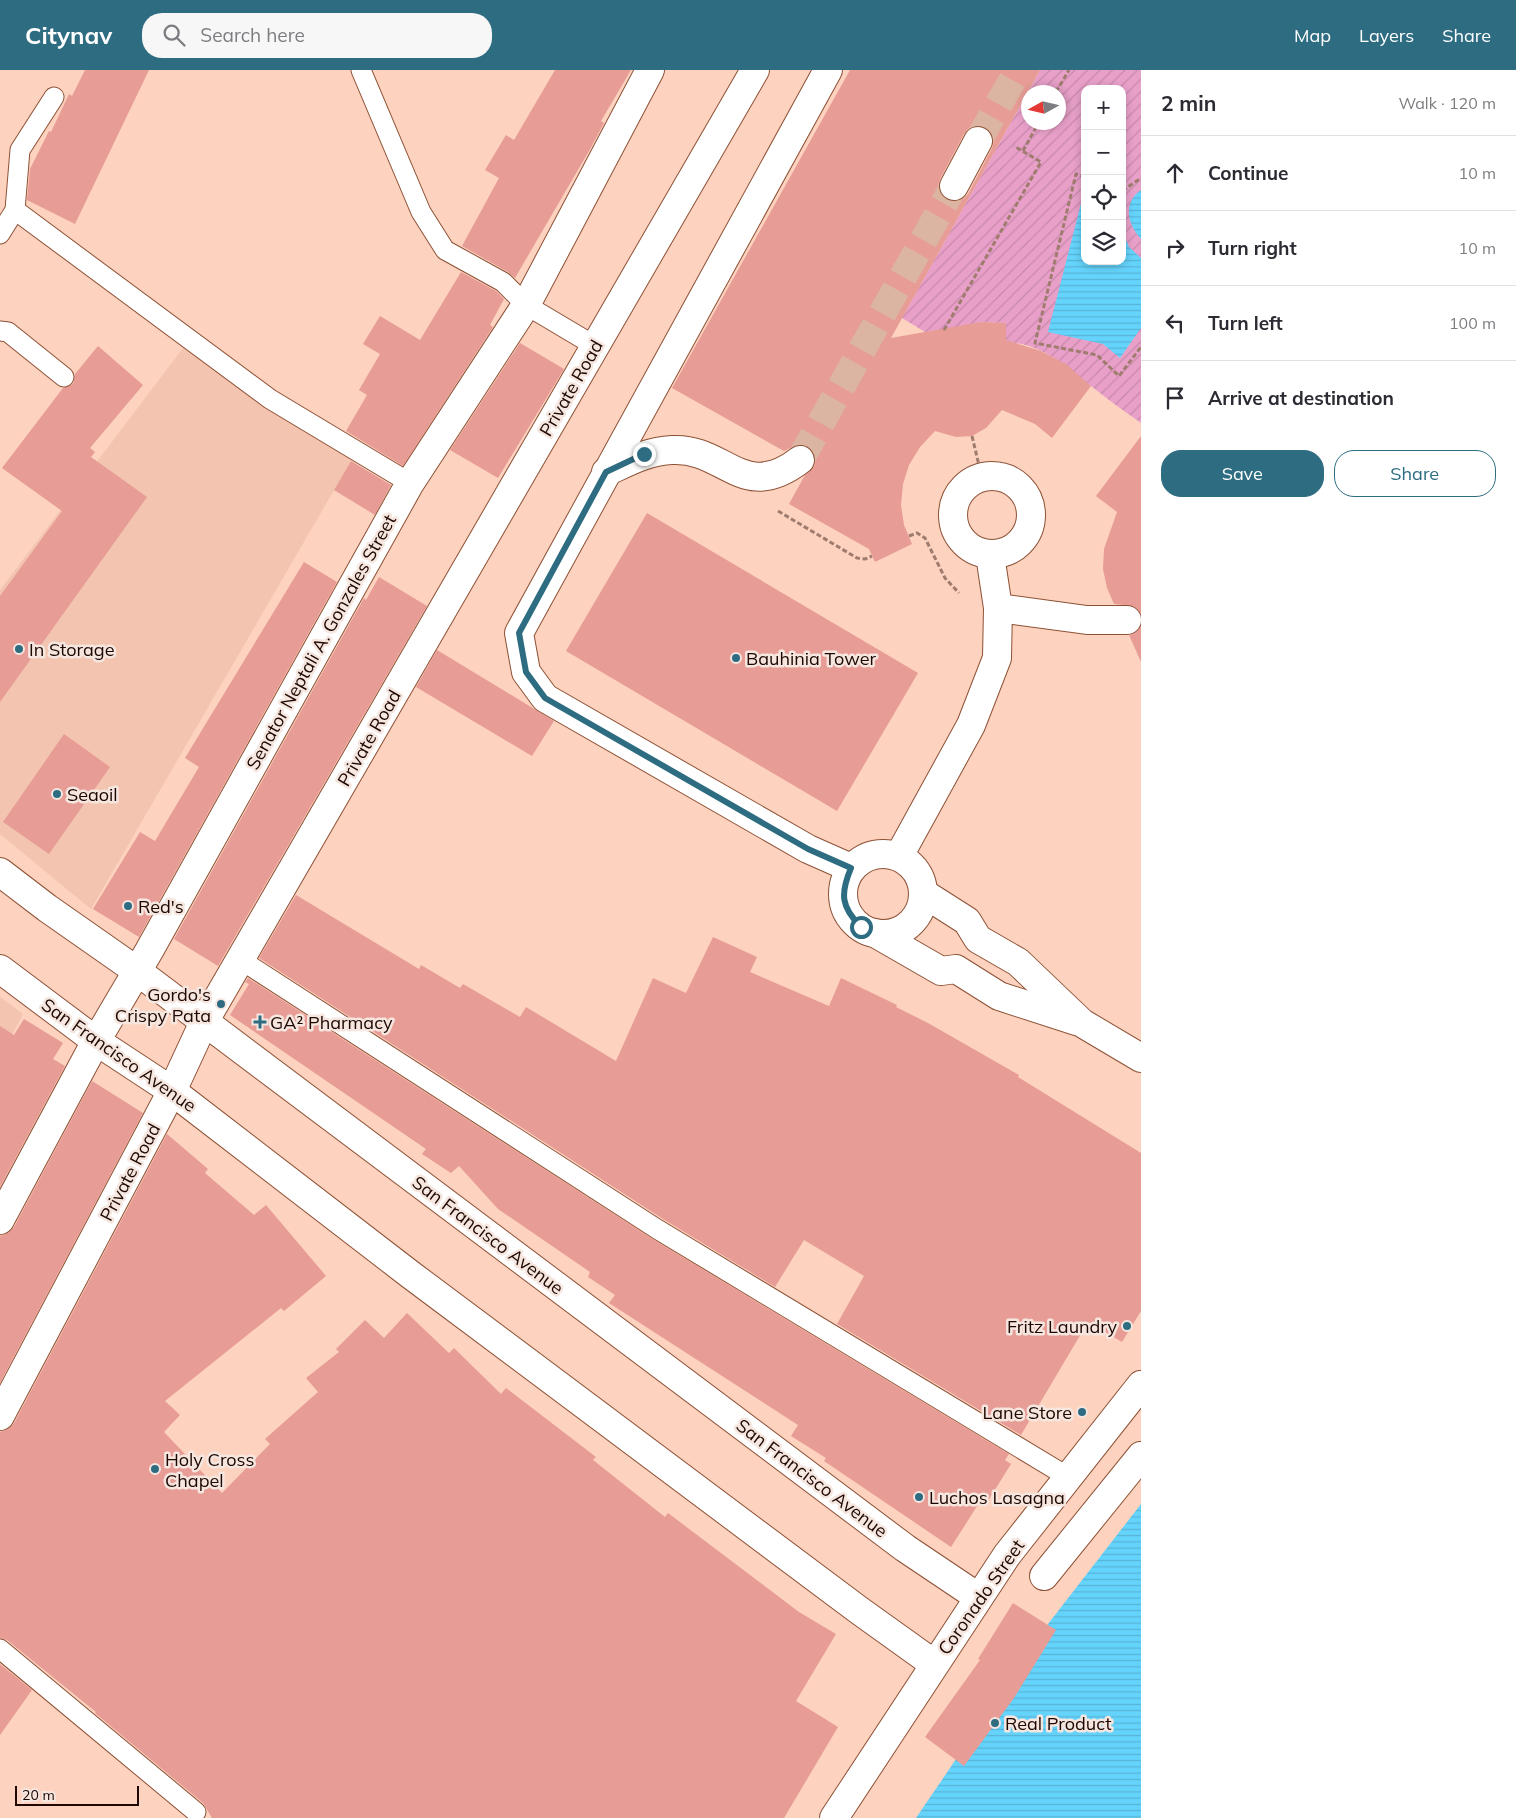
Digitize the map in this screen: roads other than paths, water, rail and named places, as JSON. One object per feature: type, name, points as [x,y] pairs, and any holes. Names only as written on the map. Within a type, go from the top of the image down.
[{"type":"street","name":"Senator Neptali A. Gonzales Street","points":[[0,1220],[96,1041],[410,483],[526,305],[650,70]]},
{"type":"street","name":"Private Road","points":[[0,1416],[172,1091],[204,1022],[755,70]]},
{"type":"street","points":[[828,70],[519,633],[526,672],[545,698],[808,849],[851,868]]},
{"type":"street","points":[[954,186],[978,141]]},
{"type":"street","points":[[606,472],[644,454],[673,450],[702,454],[730,470],[760,479],[786,471],[800,460]]},
{"type":"street","points":[[992,476],[1005,479],[1017,485],[1025,496],[1030,508],[1030,521],[1026,533],[1019,544],[1001,554],[990,554],[976,551],[963,543],[955,530],[953,514],[956,499],[965,487],[982,478],[992,476]]},
{"type":"street","points":[[899,856],[971,725],[997,658],[998,608],[990,554]]},
{"type":"street","points":[[998,608],[1087,620],[1127,620]]},
{"type":"street","points":[[875,933],[890,933],[910,923],[922,906],[921,879],[913,867],[899,856],[882,853],[865,857],[851,868],[844,885],[844,902],[850,916],[861,927],[941,971],[956,969],[999,996],[1082,1023],[1141,1058]]},
{"type":"street","name":"San Francisco Avenue","points":[[0,872],[47,908],[137,971],[889,1536],[978,1598]]},
{"type":"street","points":[[923,893],[967,921],[978,939],[1018,962],[1082,1023]]},
{"type":"street","name":"San Francisco Avenue","points":[[0,969],[96,1041],[172,1091],[411,1275],[860,1611],[934,1664]]},
{"type":"street","name":"Coronado Street","points":[[834,1818],[1007,1555],[1141,1385]]},
{"type":"street","points":[[1044,1576],[1141,1456]]},
{"type":"lane","points":[[361,70],[421,212],[445,250],[503,282],[526,305],[595,346]]},
{"type":"lane","points":[[0,234],[15,210],[20,150],[54,97]]},
{"type":"lane","points":[[15,210],[270,399],[410,483]]},
{"type":"lane","points":[[0,331],[8,332],[64,377]]},
{"type":"lane","points":[[241,960],[657,1229],[1068,1477]]},
{"type":"lane","points":[[0,1649],[196,1812]]},
{"type":"water","points":[[1141,190],[1141,239],[1130,221],[1129,208],[1135,195]]},
{"type":"water","points":[[1081,204],[1081,265],[1126,265],[1126,240],[1129,247],[1141,258],[1141,328],[1120,358],[1103,344],[1048,332]]},
{"type":"water","points":[[1141,1504],[1141,1818],[916,1818],[1048,1624]]},
{"type":"tunnel","points":[[978,141],[1018,70]]},
{"type":"tunnel","points":[[800,460],[954,186]]},
{"type":"place","name":"In Storage","points":[[19,649]]},
{"type":"place","name":"Bauhinia Tower","points":[[736,658]]},
{"type":"place","name":"Seaoil","points":[[57,794]]},
{"type":"place","name":"Red's","points":[[128,906]]},
{"type":"place","name":"Gordo's Crispy Pata","points":[[221,1004]]},
{"type":"place","name":"GA² Pharmacy","points":[[260,1022]]},
{"type":"place","name":"Fritz Laundry","points":[[1127,1326]]},
{"type":"place","name":"Lane Store","points":[[1082,1412]]},
{"type":"place","name":"Holy Cross Chapel","points":[[155,1469]]},
{"type":"place","name":"Luchos Lasagna","points":[[919,1497]]},
{"type":"place","name":"Real Product","points":[[995,1723]]}]
